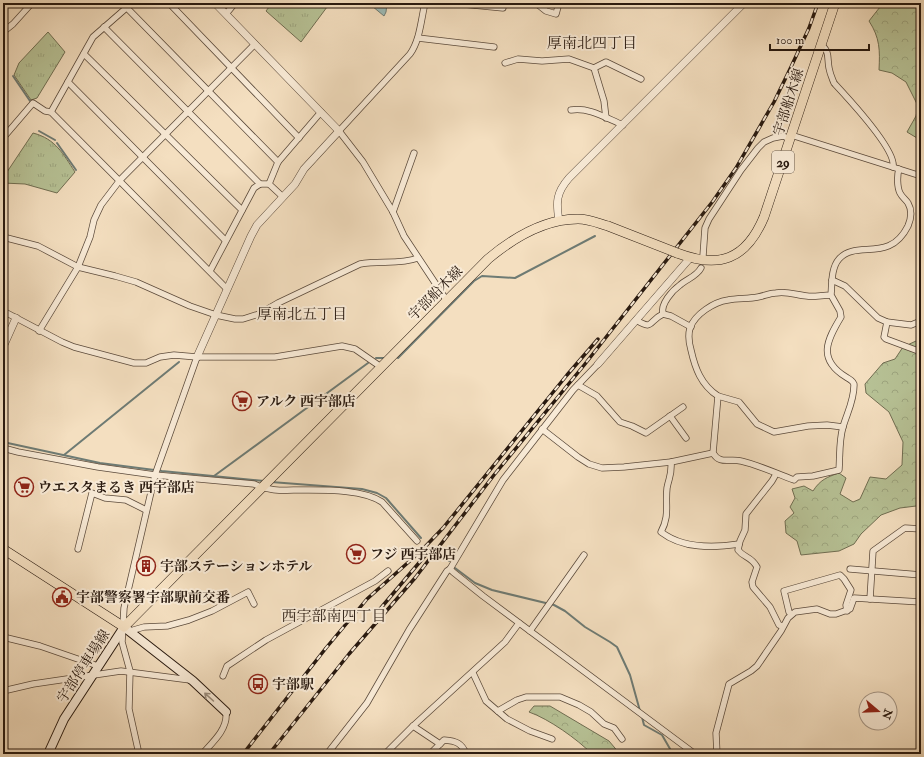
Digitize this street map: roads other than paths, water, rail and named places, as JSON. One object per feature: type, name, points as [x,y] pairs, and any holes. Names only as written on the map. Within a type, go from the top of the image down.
[{"type":"main road","name":"宇部船木線","points":[[127,629],[261,488],[488,259],[501,248],[534,230],[559,221],[583,220],[594,221],[677,254],[701,261],[723,259],[740,252],[755,236],[764,218],[835,3]]},
{"type":"main road","points":[[3,549],[127,629]]},
{"type":"main road","name":"宇部停車場線","points":[[48,754],[64,719],[98,666],[127,629],[193,681],[226,712]]},
{"type":"street","points":[[3,32],[13,24],[32,3]]},
{"type":"street","points":[[51,112],[93,37],[132,3]]},
{"type":"street","points":[[169,3],[299,138]]},
{"type":"street","points":[[215,3],[339,131],[363,162],[393,212],[404,236],[447,301]]},
{"type":"street","points":[[226,14],[235,3]]},
{"type":"street","points":[[139,754],[128,709],[130,671],[122,642],[127,629],[124,608],[155,475],[197,357],[257,224],[295,184],[304,169],[410,54],[415,47],[418,38],[424,3]]},
{"type":"street","points":[[452,3],[503,8]]},
{"type":"street","points":[[536,3],[546,11],[556,14],[559,3]]},
{"type":"street","points":[[559,221],[557,204],[558,196],[563,186],[744,3]]},
{"type":"street","points":[[127,8],[278,162]]},
{"type":"street","points":[[104,27],[260,184]]},
{"type":"street","points":[[418,38],[494,47]]},
{"type":"street","points":[[39,331],[78,267],[90,237],[94,220],[101,205],[120,180],[256,44]]},
{"type":"street","points":[[718,396],[712,453],[715,457],[723,461],[741,461],[794,480],[797,477],[813,476],[839,470],[843,427],[851,406],[854,385],[852,381],[830,364],[827,354],[831,334],[841,316],[840,311],[831,295],[832,280],[836,265],[838,259],[849,252],[889,246],[900,238],[908,226],[911,217],[911,209],[899,191],[898,172],[892,159],[878,134],[834,83],[828,66],[828,55],[826,48],[821,45]]},
{"type":"street","points":[[84,54],[242,210]]},
{"type":"street","points":[[506,63],[518,59],[542,61],[569,60],[594,68],[606,62],[641,79]]},
{"type":"street","points":[[594,68],[604,101],[606,118]]},
{"type":"street","points":[[68,82],[226,240]]},
{"type":"street","points":[[3,138],[33,103],[45,111],[51,112],[227,289]]},
{"type":"street","points":[[571,110],[586,110],[622,125]]},
{"type":"street","points":[[269,184],[278,162],[321,112]]},
{"type":"street","points":[[703,256],[705,228],[709,219],[752,155],[764,142],[773,138],[783,136],[791,137],[921,176]]},
{"type":"street","points":[[393,212],[414,153]]},
{"type":"street","points":[[210,271],[254,188],[260,184],[269,184],[283,197]]},
{"type":"street","points":[[3,237],[38,246],[78,267],[136,282],[190,306],[216,315],[236,319],[251,317],[360,264],[369,262],[410,261],[418,258]]},
{"type":"street","points":[[327,754],[367,703],[409,630],[450,568],[503,480],[542,428],[578,385],[690,258]]},
{"type":"street","points":[[663,314],[662,310],[664,303],[679,286],[695,275],[700,268]]},
{"type":"street","points":[[832,280],[842,284],[873,314],[887,322],[911,325],[921,321]]},
{"type":"street","points":[[831,295],[807,296],[777,292],[758,297],[728,300],[714,304],[705,310],[690,327],[689,340],[695,365],[701,379],[708,389],[718,396],[739,402],[757,424],[774,432],[814,425],[843,427]]},
{"type":"street","points":[[3,311],[74,348],[134,363],[146,363],[160,357],[174,355],[197,357],[275,357],[342,346],[355,349],[381,367]]},
{"type":"street","points":[[636,320],[646,325],[650,325],[663,314],[671,316],[690,327]]},
{"type":"street","points":[[3,347],[16,318]]},
{"type":"street","points":[[887,322],[884,337],[886,339],[921,352]]},
{"type":"street","points":[[578,385],[597,396],[620,422],[646,433],[683,407]]},
{"type":"street","points":[[670,416],[686,438]]},
{"type":"street","points":[[542,428],[578,457],[596,467],[624,467],[671,462],[712,453]]},
{"type":"street","points":[[3,448],[98,467],[155,475],[254,484],[261,488],[275,491],[304,490],[360,493],[376,498],[387,507],[417,541]]},
{"type":"street","points":[[671,462],[671,476],[668,487],[666,519],[661,532],[676,540],[698,546],[718,547],[739,544]]},
{"type":"street","points":[[776,474],[746,514],[745,530],[738,550],[750,558],[757,567],[752,582],[753,587],[770,607],[779,625],[782,626]]},
{"type":"street","points":[[78,549],[92,493],[105,498],[126,500],[146,510]]},
{"type":"street","points":[[870,599],[873,551],[905,528],[921,529]]},
{"type":"street","points":[[530,631],[584,555]]},
{"type":"street","points":[[450,568],[453,572],[518,623],[694,754]]},
{"type":"street","points":[[850,568],[921,575]]},
{"type":"street","points":[[223,676],[227,666],[266,640],[375,581],[388,571]]},
{"type":"street","points":[[791,614],[789,612],[784,590],[840,576],[844,579],[851,590],[846,605],[847,611]]},
{"type":"street","points":[[127,629],[167,626],[189,620],[212,611],[248,592],[254,604]]},
{"type":"street","points":[[717,754],[718,727],[729,684],[757,666],[791,614],[800,610],[817,609],[830,614],[836,614],[850,609],[854,598],[921,602]]},
{"type":"street","points":[[385,754],[413,726],[473,673],[505,642],[518,623]]},
{"type":"street","points":[[3,636],[40,646],[98,666]]},
{"type":"street","points":[[3,691],[33,684],[130,671],[193,681]]},
{"type":"street","points":[[473,673],[486,701],[507,719],[530,731],[552,738]]},
{"type":"street","points":[[498,711],[517,700],[526,697],[560,697],[592,712],[604,724],[614,728],[622,739]]},
{"type":"street","points":[[202,754],[225,726],[227,717],[226,712]]},
{"type":"street","points":[[413,726],[440,744]]},
{"type":"street","points":[[430,754],[444,740],[454,741],[463,746],[466,754]]},
{"type":"water","points":[[374,3],[387,3],[384,16],[372,6]]},
{"type":"waterway","points":[[13,76],[30,101]]},
{"type":"waterway","points":[[39,131],[55,140]]},
{"type":"waterway","points":[[57,143],[76,170]]},
{"type":"waterway","points":[[398,358],[474,281],[482,276],[515,278],[595,236]]},
{"type":"waterway","points":[[376,358],[384,358]]},
{"type":"waterway","points":[[64,455],[179,362]]},
{"type":"waterway","points":[[214,476],[368,363]]},
{"type":"waterway","points":[[3,442],[100,463],[264,481]]},
{"type":"waterway","points":[[271,482],[362,489],[377,493],[386,498],[421,538]]},
{"type":"waterway","points":[[445,557],[449,561]]},
{"type":"waterway","points":[[455,568],[475,583],[492,590],[554,605],[617,647],[630,675],[640,711]]},
{"type":"waterway","points":[[642,717],[644,725],[662,735],[673,754]]},
{"type":"railway","points":[[269,754],[349,654],[415,578],[494,475],[585,364],[713,201],[736,168],[774,102],[809,28],[818,3]]},
{"type":"railway","points":[[243,754],[326,648],[367,599],[421,551],[443,528],[598,339]]},
{"type":"railway","points":[[380,609],[429,551]]},
{"type":"place","name":"アルク 西宇部店","points":[[242,401]]},
{"type":"place","name":"ウエスタまるき 西宇部店","points":[[24,487]]},
{"type":"place","name":"フジ 西宇部店","points":[[356,554]]},
{"type":"place","name":"宇部ステーションホテル","points":[[146,566]]},
{"type":"place","name":"宇部警察署宇部駅前交番","points":[[62,597]]},
{"type":"place","name":"宇部駅","points":[[258,684]]},
{"type":"district","name":"厚南北四丁目","points":[[592,43]]},
{"type":"district","name":"厚南北五丁目","points":[[302,314]]},
{"type":"district","name":"西宇部南四丁目","points":[[334,616]]}]
